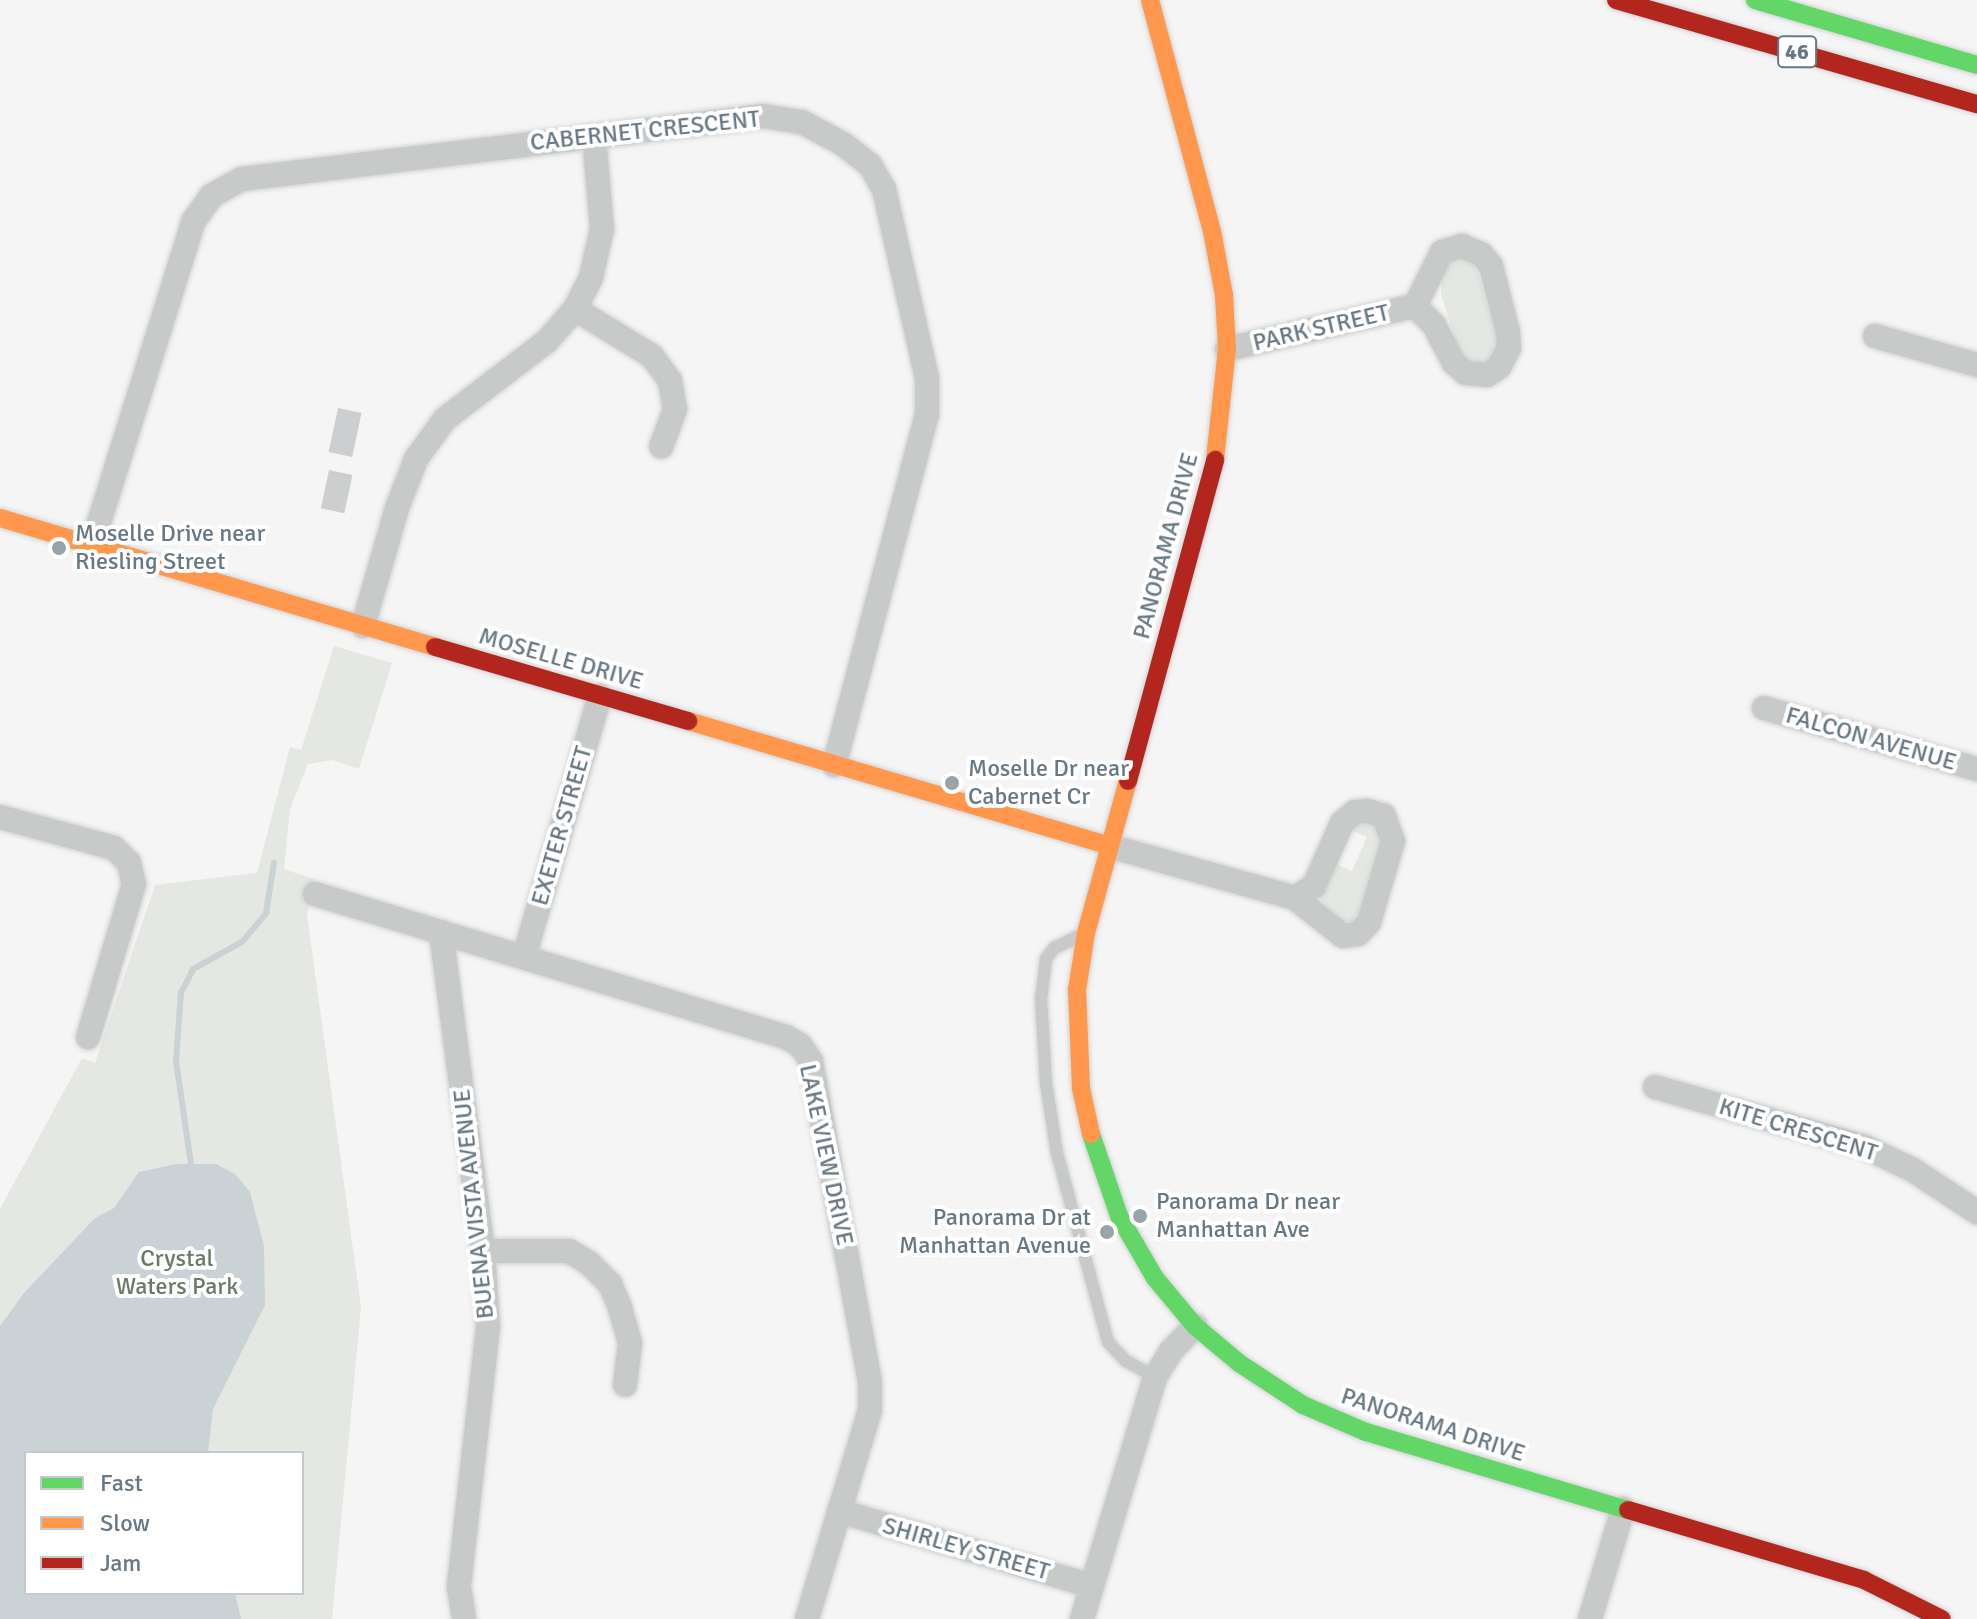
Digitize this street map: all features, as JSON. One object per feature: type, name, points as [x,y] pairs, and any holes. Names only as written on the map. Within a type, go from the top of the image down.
[{"type":"street","name":"PANORAMA DRIVE","points":[[1150,0],[1197,165],[1224,295],[1227,349],[1215,461],[1086,933],[1077,990],[1081,1088],[1094,1150],[1119,1216],[1155,1278],[1195,1326],[1239,1363],[1303,1405],[1366,1432],[1864,1580],[1942,1619]]},
{"type":"street","name":"46","points":[[1616,0],[1977,104]]},
{"type":"street","name":"46","points":[[1755,0],[1977,65]]},
{"type":"street","name":"PANORAMA DRIVE","points":[[1138,28],[1197,165]]},
{"type":"street","name":"CABERNET CRESCENT","points":[[92,545],[193,222],[211,196],[242,179],[763,116],[802,122],[843,144],[870,165],[884,189],[927,378],[927,414],[834,765]]},
{"type":"street","points":[[363,626],[397,508],[416,459],[445,419],[547,341],[575,309],[591,277],[602,229],[594,136]]},
{"type":"street","name":"PARK STREET","points":[[1462,246],[1481,254],[1491,266],[1508,332],[1509,348],[1499,367],[1487,375],[1466,373],[1454,363],[1434,325],[1415,306],[1442,252],[1462,246]]},
{"type":"street","name":"PARK STREET","points":[[1227,349],[1415,306]]},
{"type":"street","points":[[575,309],[652,356],[670,381],[675,409],[661,447]]},
{"type":"street","points":[[1875,336],[1977,365]]},
{"type":"street","name":"MOSELLE DRIVE","points":[[0,518],[1109,846]]},
{"type":"street","name":"EXETER STREET","points":[[524,957],[600,696]]},
{"type":"street","name":"FALCON AVENUE","points":[[1764,708],[1977,769]]},
{"type":"street","points":[[1109,846],[1295,898],[1343,936],[1358,934],[1369,922],[1393,841],[1384,816],[1368,811],[1355,812],[1342,823],[1314,886],[1295,898]]},
{"type":"street","points":[[0,817],[114,848],[129,863],[134,884],[88,1037]]},
{"type":"street","name":"LAKE VIEW DRIVE","points":[[315,894],[786,1037],[800,1045],[811,1061],[870,1381],[870,1410],[807,1619]]},
{"type":"street","name":"BUENA VISTA AVENUE","points":[[441,932],[483,1251],[488,1327],[459,1587],[464,1619]]},
{"type":"street","name":"KITE CRESCENT","points":[[1655,1087],[1865,1147],[1913,1170],[1977,1212]]},
{"type":"street","points":[[483,1251],[569,1251],[589,1263],[610,1284],[620,1308],[630,1343],[625,1385]]},
{"type":"street","points":[[1082,1619],[1155,1377],[1171,1351],[1195,1326]]},
{"type":"street","points":[[1590,1619],[1623,1509]]},
{"type":"street","name":"SHIRLEY STREET","points":[[839,1511],[1092,1586]]},
{"type":"lane","points":[[1086,933],[1069,938],[1046,959],[1041,997],[1046,1083],[1057,1153],[1108,1342],[1126,1361],[1155,1377]]},
{"type":"green space","points":[[1462,257],[1472,262],[1479,276],[1500,348],[1492,360],[1478,366],[1462,361],[1441,294],[1443,264]]},
{"type":"green space","name":"Crystal Waters Park","points":[[334,646],[392,663],[359,769],[332,760],[308,764],[290,809],[284,869],[314,879],[307,915],[361,1307],[332,1619],[0,1619],[0,1209],[82,1058],[95,1063],[155,885],[257,873],[290,747],[301,750]]},
{"type":"green space","points":[[1368,823],[1381,829],[1383,845],[1357,920],[1342,923],[1327,909],[1319,895],[1333,863],[1352,871],[1367,837],[1347,828]]},
{"type":"shaded area","points":[[176,1164],[216,1164],[235,1174],[250,1192],[264,1246],[265,1305],[213,1409],[208,1451],[24,1451],[24,1595],[235,1595],[241,1619],[0,1619],[0,1326],[24,1293],[95,1218],[114,1208],[139,1172]]},
{"type":"building","points":[[338,408],[361,413],[352,457],[329,452]]},
{"type":"building","points":[[329,470],[352,475],[344,513],[321,508]]},
{"type":"waterway","points":[[191,1164],[176,1061],[181,993],[193,969],[242,942],[266,913],[274,863]]},
{"type":"traffic: fast","points":[[1755,0],[1977,65]]},
{"type":"traffic: fast","points":[[1091,1134],[1119,1216],[1155,1278],[1195,1326],[1239,1363],[1303,1405],[1366,1432],[1628,1510]]},
{"type":"traffic: slow","points":[[1150,0],[1212,231],[1224,295],[1227,349],[1215,460]]},
{"type":"traffic: slow","points":[[0,518],[435,647]]},
{"type":"traffic: slow","points":[[688,721],[1109,846]]},
{"type":"traffic: slow","points":[[1091,1134],[1081,1088],[1077,990],[1086,933],[1128,781]]},
{"type":"traffic: jam","points":[[1616,0],[1977,104]]},
{"type":"traffic: jam","points":[[1128,781],[1215,460]]},
{"type":"traffic: jam","points":[[435,647],[688,721]]},
{"type":"traffic: jam","points":[[1628,1510],[1864,1580],[1942,1619]]},
{"type":"place","name":"Moselle Drive near Riesling Street","points":[[59,548]]},
{"type":"place","name":"Moselle Dr near Cabernet Cr","points":[[952,783]]},
{"type":"place","name":"Panorama Dr near Manhattan Ave","points":[[1140,1216]]},
{"type":"place","name":"Panorama Dr at Manhattan Avenue","points":[[1107,1232]]}]
